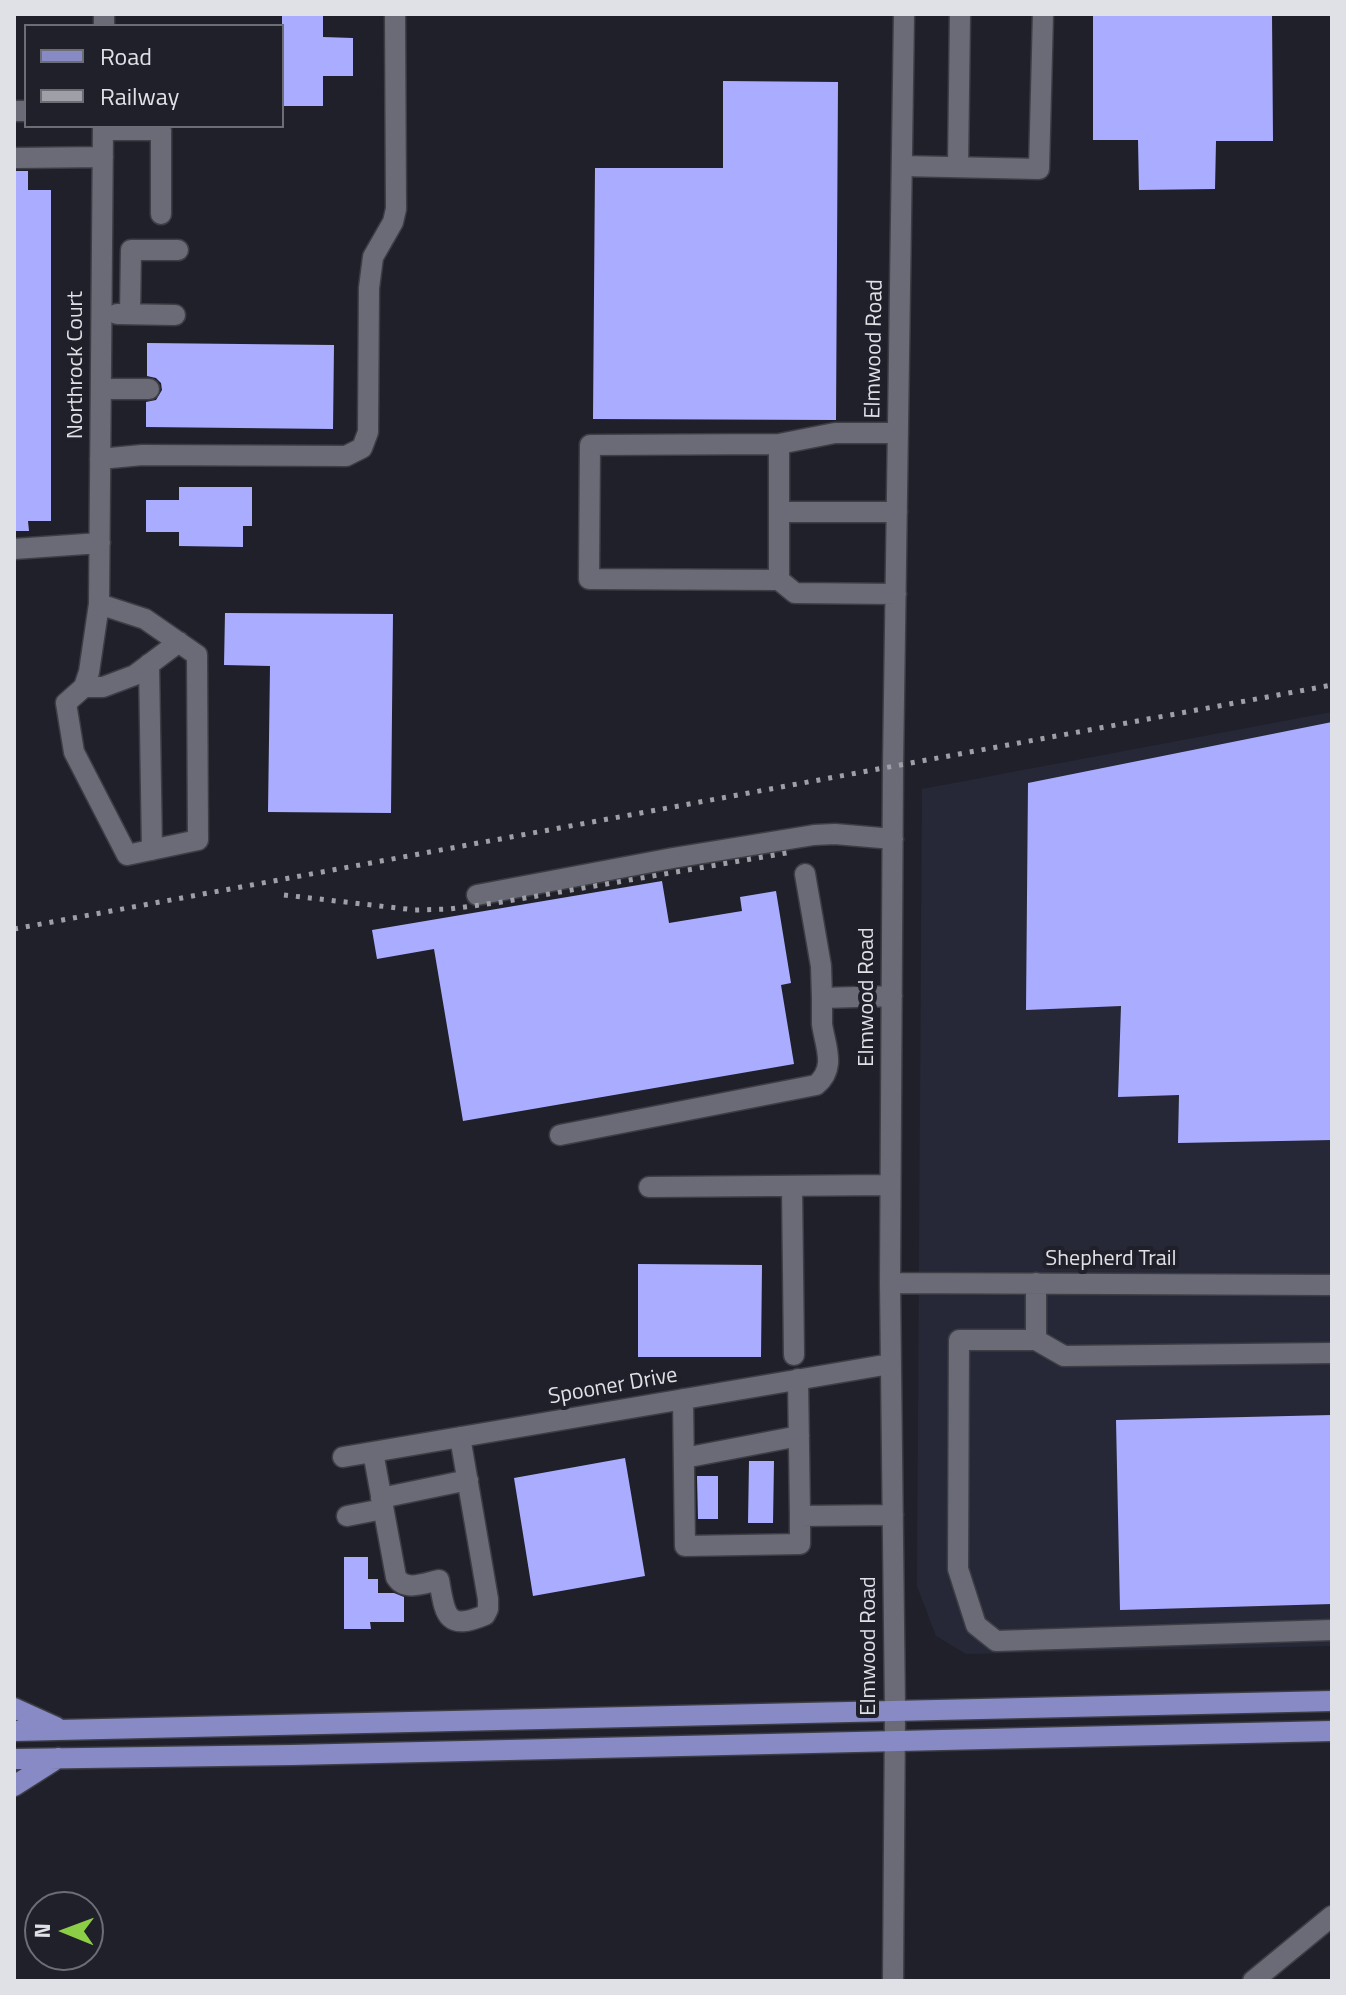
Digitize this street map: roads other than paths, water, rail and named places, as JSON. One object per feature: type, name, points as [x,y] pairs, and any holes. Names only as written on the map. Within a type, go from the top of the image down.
[{"type":"main road","points":[[14,1731],[1332,1701]]},
{"type":"main road","points":[[14,1708],[63,1729]]},
{"type":"main road","points":[[14,1759],[1332,1731]]},
{"type":"main road","points":[[14,1786],[58,1758]]},
{"type":"street","points":[[100,459],[142,455],[346,456],[362,448],[368,432],[369,288],[373,257],[393,222],[396,209],[395,14]]},
{"type":"street","name":"Elmwood Road","points":[[893,1981],[895,1710],[890,1185],[904,14]]},
{"type":"street","points":[[958,167],[960,14]]},
{"type":"street","points":[[902,166],[1039,169],[1043,14]]},
{"type":"street","points":[[103,128],[161,130],[161,214]]},
{"type":"street","name":"Northrock Court","points":[[103,128],[99,604],[89,672],[84,687],[66,703],[74,752],[127,855],[152,850]]},
{"type":"street","points":[[14,158],[103,157]]},
{"type":"street","points":[[130,314],[131,250],[178,250]]},
{"type":"street","points":[[101,314],[175,315]]},
{"type":"street","points":[[101,389],[149,389]]},
{"type":"street","points":[[896,594],[795,593],[779,580],[589,579],[590,445],[779,444],[835,433],[898,433]]},
{"type":"street","points":[[779,444],[779,580]]},
{"type":"street","points":[[779,512],[897,512]]},
{"type":"street","points":[[14,549],[100,543]]},
{"type":"street","points":[[99,604],[145,619],[197,655],[198,840],[152,850],[149,664]]},
{"type":"street","points":[[84,687],[103,687],[135,675],[179,642]]},
{"type":"street","points":[[477,895],[814,835],[893,839]]},
{"type":"street","points":[[560,1135],[816,1085],[822,1080],[829,1066],[822,1023],[821,966],[805,874]]},
{"type":"street","points":[[822,998],[892,996]]},
{"type":"street","points":[[649,1187],[890,1185]]},
{"type":"street","points":[[792,1186],[794,1355]]},
{"type":"street","name":"Shepherd Trail","points":[[890,1283],[1332,1285]]},
{"type":"street","points":[[1036,1283],[1036,1340]]},
{"type":"street","points":[[1332,1353],[1064,1356],[1036,1340],[959,1340],[958,1569],[976,1625],[996,1641],[1332,1630]]},
{"type":"street","name":"Spooner Drive","points":[[343,1457],[890,1364]]},
{"type":"street","points":[[683,1399],[685,1546],[800,1544],[798,1379]]},
{"type":"street","points":[[684,1458],[799,1436]]},
{"type":"street","points":[[373,1452],[396,1577],[407,1586],[439,1580],[448,1617],[456,1620],[481,1618],[488,1609],[488,1599],[460,1437]]},
{"type":"street","points":[[347,1516],[468,1480]]},
{"type":"street","points":[[800,1516],[893,1515]]},
{"type":"street","points":[[1253,1981],[1332,1916]]},
{"type":"railway","points":[[14,929],[1332,685]]},
{"type":"railway","points":[[284,895],[415,910],[450,909],[792,852]]}]
